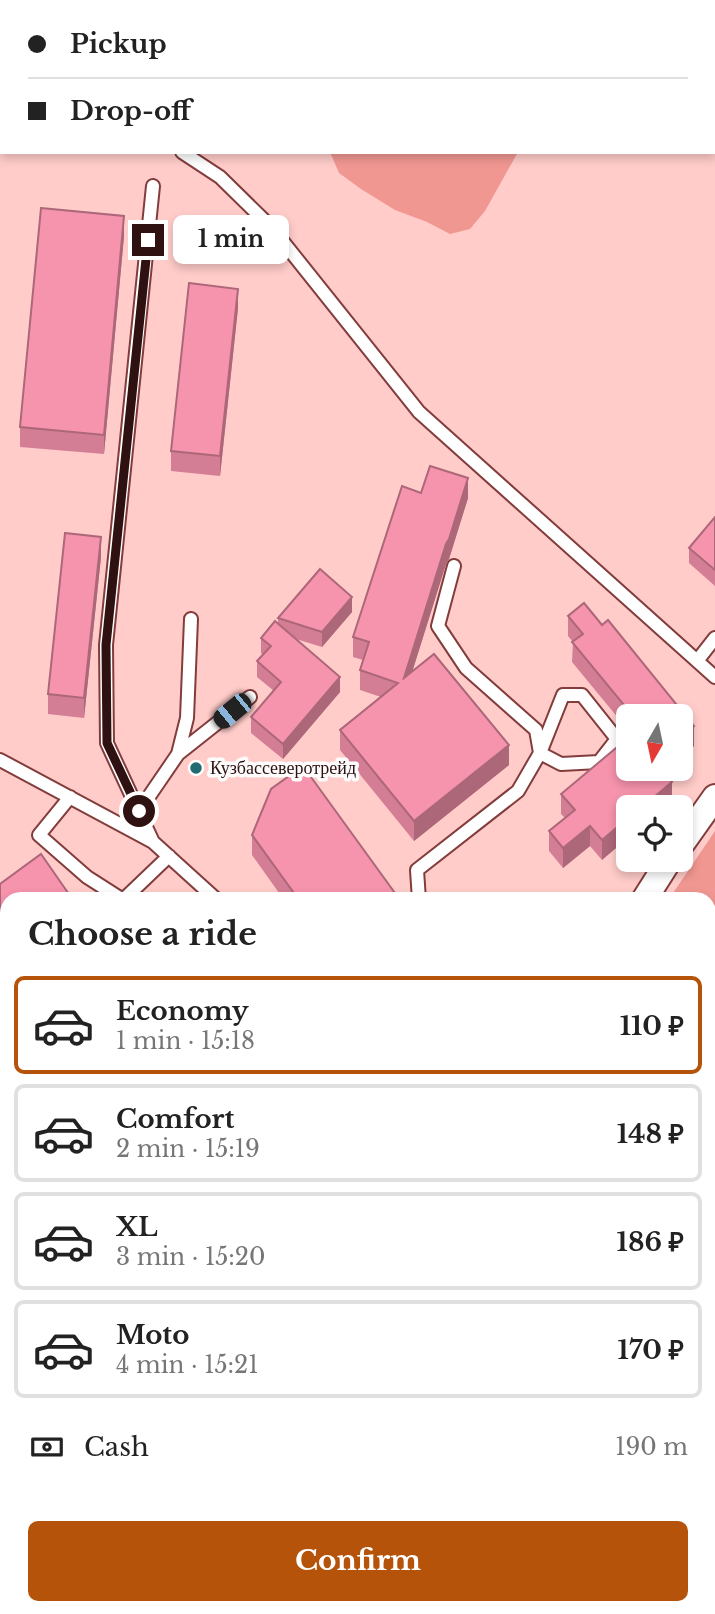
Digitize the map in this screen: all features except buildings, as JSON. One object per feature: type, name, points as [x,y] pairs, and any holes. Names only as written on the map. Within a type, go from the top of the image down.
[{"type":"street","points":[[693,828],[715,797]]},
{"type":"street","points":[[649,892],[662,872]]},
{"type":"lane","points":[[185,154],[220,177],[272,228],[419,412],[715,677]]},
{"type":"lane","points":[[153,186],[106,645],[107,743],[153,842]]},
{"type":"lane","points":[[454,566],[438,626],[466,668],[536,730],[540,753]]},
{"type":"lane","points":[[178,754],[187,718],[191,619]]},
{"type":"lane","points":[[697,661],[715,638]]},
{"type":"lane","points":[[418,892],[417,870],[518,791],[540,753],[564,695],[582,695],[617,739],[599,762],[561,764],[540,753]]},
{"type":"lane","points":[[139,811],[178,754],[250,697]]},
{"type":"lane","points":[[0,760],[153,842],[208,892]]},
{"type":"lane","points":[[70,797],[39,835],[87,877],[110,892]]},
{"type":"lane","points":[[131,892],[169,856]]},
{"type":"shaded area","points":[[331,154],[517,154],[485,211],[470,229],[450,234],[395,210],[339,173]]},
{"type":"shaded area","points":[[715,831],[715,892],[674,892],[687,872],[693,872],[693,864]]},
{"type":"place","name":"Кузбассеверотрейд","points":[[196,768]]},
{"type":"route","points":[[139,811],[107,743],[106,645],[148,240]]}]
